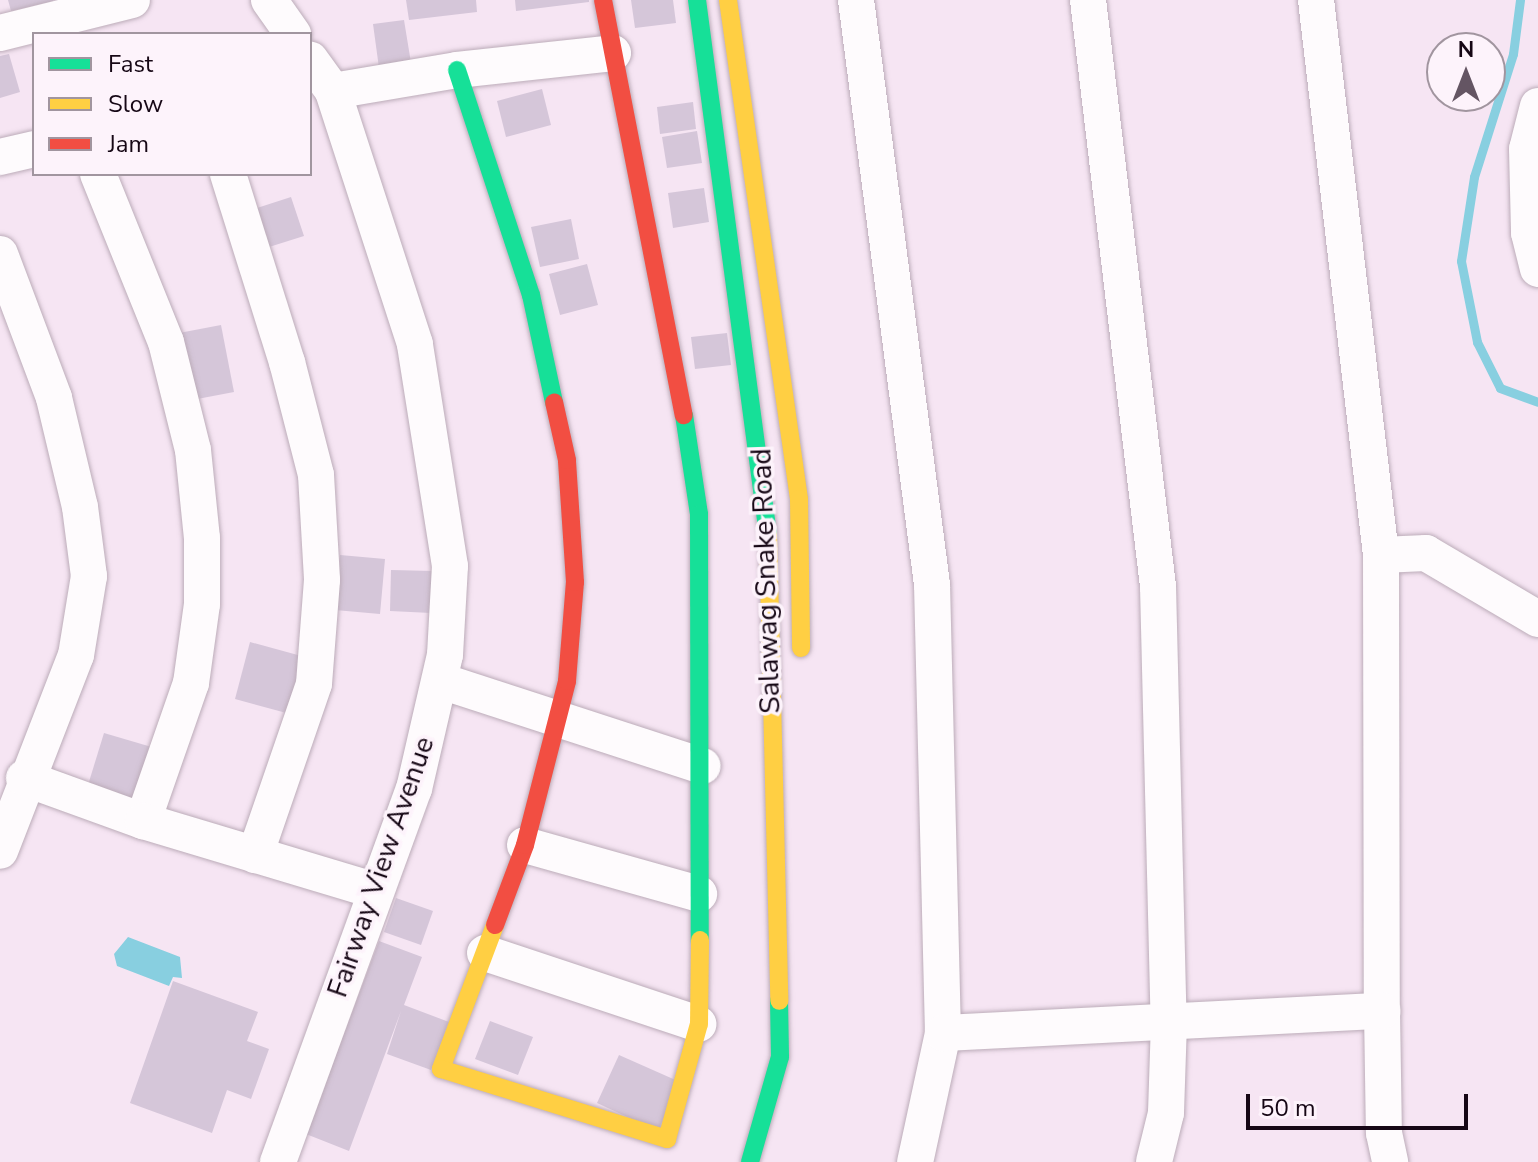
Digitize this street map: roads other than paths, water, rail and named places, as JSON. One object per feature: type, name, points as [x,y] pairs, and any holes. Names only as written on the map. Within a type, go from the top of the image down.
[{"type":"street","points":[[0,33],[132,0]]},
{"type":"street","points":[[269,0],[292,32]]},
{"type":"street","points":[[457,70],[531,295],[567,460],[575,582],[567,681],[525,845],[441,1069],[667,1139],[699,1024],[703,766],[699,514],[672,340],[603,0]]},
{"type":"street","name":"Salawag Snake Road","points":[[697,0],[764,471],[781,780],[780,1057],[750,1162]]},
{"type":"street","name":"Salawag Snake Road","points":[[728,0],[799,499],[801,671]]},
{"type":"street","points":[[856,0],[932,584],[943,1033],[915,1162]]},
{"type":"street","points":[[1088,0],[1158,586],[1169,1022],[1166,1113],[1154,1162]]},
{"type":"street","points":[[1316,0],[1381,555],[1382,1011],[1384,1133],[1390,1162]]},
{"type":"street","points":[[333,91],[457,70],[613,53]]},
{"type":"street","name":"Fairway View Avenue","points":[[278,1162],[414,789],[441,681],[450,566],[415,344],[333,91],[312,62]]},
{"type":"street","points":[[1538,106],[1527,149],[1538,269]]},
{"type":"street","points":[[0,157],[32,149]]},
{"type":"street","points":[[99,176],[166,342],[193,450],[202,538],[202,604],[191,683],[143,821]]},
{"type":"street","points":[[229,176],[287,362],[316,475],[322,580],[314,684],[255,855]]},
{"type":"street","points":[[0,254],[54,398],[80,507],[89,576],[76,655],[24,778],[0,851]]},
{"type":"street","points":[[1381,555],[1426,553],[1538,619]]},
{"type":"street","points":[[441,681],[703,766]]},
{"type":"street","points":[[24,778],[143,821],[376,891]]},
{"type":"street","points":[[525,845],[699,894]]},
{"type":"street","points":[[485,953],[699,1024]]},
{"type":"street","points":[[943,1033],[1382,1011]]},
{"type":"water","points":[[128,937],[180,957],[182,978],[173,977],[169,986],[117,966],[114,954]]},
{"type":"waterway","points":[[1520,0],[1513,54],[1474,177],[1461,261],[1477,342],[1500,388],[1538,402]]}]
